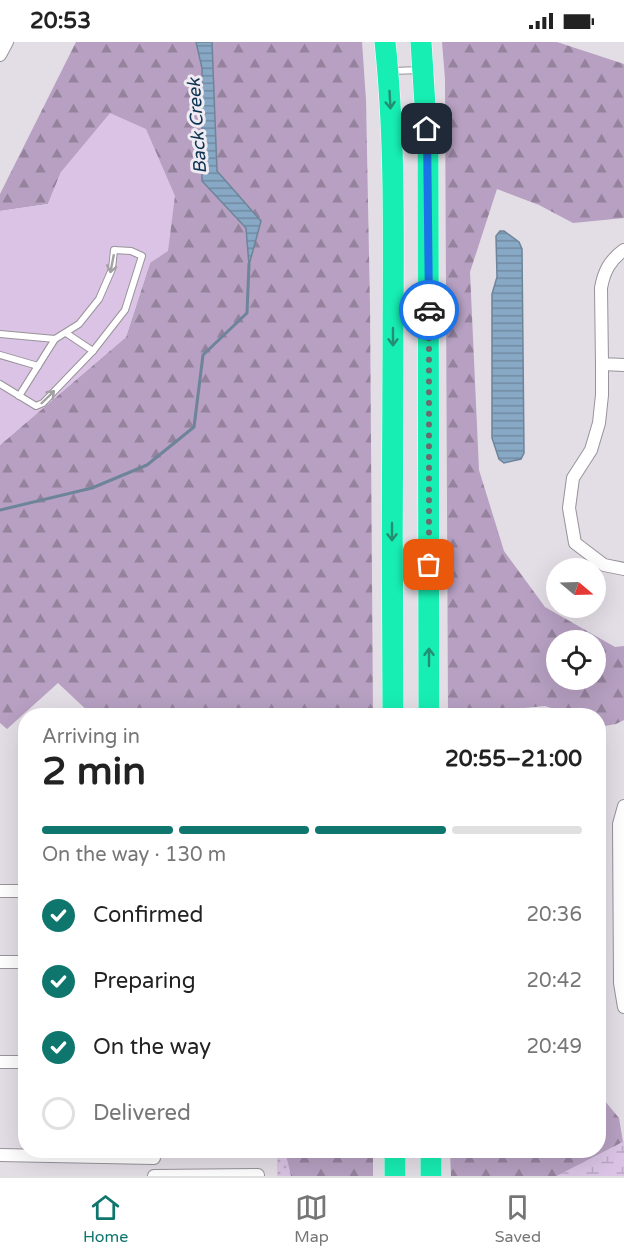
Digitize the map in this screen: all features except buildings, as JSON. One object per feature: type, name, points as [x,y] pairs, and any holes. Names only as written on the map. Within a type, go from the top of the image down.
[{"type":"highway","points":[[385,42],[393,201],[393,708]]},
{"type":"highway","points":[[421,42],[429,201],[429,708]]},
{"type":"highway","points":[[395,1158],[395,1176]]},
{"type":"highway","points":[[431,1158],[431,1176]]},
{"type":"street","points":[[0,55],[7,42]]},
{"type":"street","points":[[624,250],[614,257],[603,276],[601,288],[602,395],[599,423],[591,450],[573,478],[568,508],[575,543],[604,565],[624,569]]},
{"type":"street","points":[[602,364],[624,365]]},
{"type":"street","points":[[624,806],[619,824],[620,982],[624,1007]]},
{"type":"street","points":[[0,891],[18,891]]},
{"type":"street","points":[[0,962],[18,962]]},
{"type":"street","points":[[0,1062],[18,1062]]},
{"type":"street","points":[[0,1155],[18,1155]]},
{"type":"street","points":[[154,1158],[154,1176],[258,1176]]},
{"type":"lane","points":[[388,72],[423,70]]},
{"type":"lane","points":[[0,384],[19,396],[36,406],[43,403],[93,351],[125,310],[142,256],[131,251],[114,250],[112,269],[99,299],[79,324],[55,339],[19,396]]},
{"type":"lane","points":[[66,333],[93,351]]},
{"type":"lane","points":[[0,334],[55,339]]},
{"type":"lane","points":[[0,355],[38,366]]},
{"type":"green space","points":[[76,42],[196,42],[202,68],[202,181],[246,228],[249,263],[261,221],[217,171],[212,42],[362,42],[366,100],[370,306],[373,708],[85,708],[58,683],[30,708],[18,708],[18,719],[7,729],[0,723],[0,445],[126,337],[150,263],[61,172],[48,204],[0,211],[0,194]]},
{"type":"green space","points":[[442,42],[557,42],[624,64],[624,218],[573,223],[539,205],[497,189],[470,272],[479,470],[504,551],[546,608],[546,618],[564,618],[585,630],[546,630],[546,690],[606,690],[606,642],[615,647],[624,646],[624,720],[606,726],[606,708],[551,708],[545,706],[448,708],[445,79]]},
{"type":"green space","points":[[110,113],[146,129],[175,196],[168,251],[150,263],[126,337],[0,445],[0,211],[48,204],[61,172]]},
{"type":"green space","points":[[606,1102],[619,1118],[623,1142],[606,1151]]},
{"type":"green space","points":[[623,1142],[624,1176],[557,1176],[592,1158],[606,1158],[606,1151]]},
{"type":"green space","points":[[277,1158],[287,1158],[291,1176],[277,1176]]},
{"type":"green space","points":[[287,1158],[373,1158],[373,1176],[291,1176]]},
{"type":"green space","points":[[450,1158],[592,1158],[557,1176],[451,1176]]},
{"type":"water","points":[[196,42],[212,42],[217,171],[261,221],[249,265],[246,228],[202,181],[202,68]]},
{"type":"water","points":[[500,231],[504,231],[519,242],[522,249],[524,453],[521,459],[504,463],[499,459],[492,438],[492,294],[497,277],[496,236]]},
{"type":"waterway","name":"Back Creek","points":[[0,510],[92,488],[147,465],[194,427],[203,355],[247,313],[249,264]]},
{"type":"way so far","points":[[429,310],[429,565]]},
{"type":"route","points":[[427,129],[429,310]]}]
